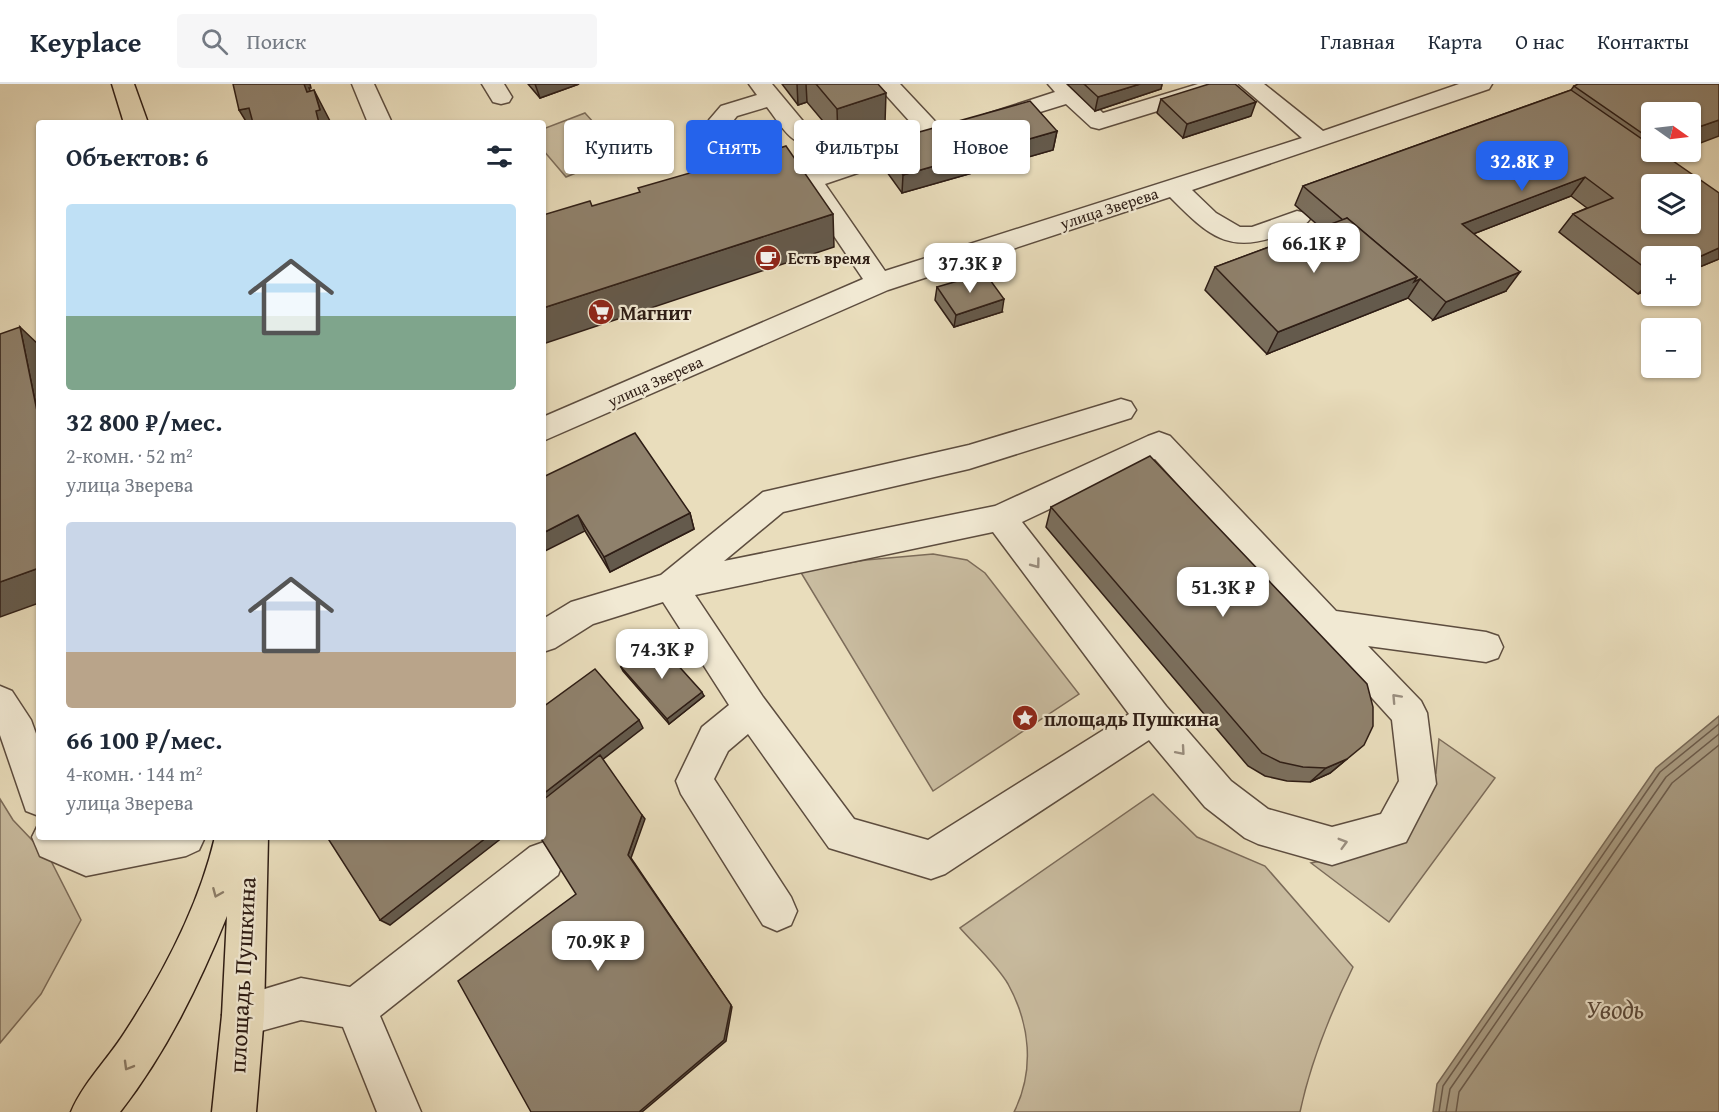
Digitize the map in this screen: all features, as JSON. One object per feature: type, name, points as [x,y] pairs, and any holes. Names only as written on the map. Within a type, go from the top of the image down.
[{"type":"main road","points":[[123,84],[135,120]]},
{"type":"main road","name":"площадь Пушкина","points":[[93,1112],[119,1081],[182,973],[228,866],[233,840]]},
{"type":"main road","name":"площадь Пушкина","points":[[234,1112],[243,1015],[249,840]]},
{"type":"street","points":[[363,84],[379,120]]},
{"type":"street","points":[[887,84],[940,120]]},
{"type":"street","points":[[987,120],[1065,89],[1099,122],[1221,84]]},
{"type":"street","points":[[1250,84],[1289,113],[1319,140]]},
{"type":"street","name":"улица Зверева","points":[[546,429],[879,283],[1319,140],[1481,84]]},
{"type":"street","points":[[794,125],[766,91],[729,111],[721,120],[722,128],[740,163],[810,181],[932,140]]},
{"type":"street","points":[[810,181],[879,283]]},
{"type":"street","points":[[1174,187],[1199,211],[1224,230],[1248,236],[1297,219]]},
{"type":"street","points":[[671,586],[774,501],[969,457],[1121,410]]},
{"type":"street","points":[[546,636],[583,612],[671,586],[1000,518],[1159,444],[1409,713],[1418,784],[1393,829],[1332,846],[1258,825],[1218,794],[1153,718],[1000,518]]},
{"type":"street","points":[[671,586],[751,709],[842,835],[931,860],[1153,718]]},
{"type":"street","points":[[1328,625],[1486,647]]},
{"type":"street","points":[[0,702],[18,732],[36,789]]},
{"type":"street","points":[[751,709],[715,739],[694,782],[777,911]]},
{"type":"street","points":[[52,840],[53,843],[86,857],[171,840]]},
{"type":"street","points":[[243,1015],[301,999],[356,1009],[544,861]]},
{"type":"street","points":[[356,1009],[399,1112]]},
{"type":"shaded area","points":[[585,113],[591,120],[567,120]]},
{"type":"shaded area","points":[[564,121],[564,174],[573,174],[566,177],[546,154],[546,128]]},
{"type":"shaded area","points":[[933,554],[967,560],[985,573],[1079,694],[933,791],[800,571],[866,560]]},
{"type":"shaded area","points":[[1439,739],[1495,778],[1389,922],[1311,863],[1353,854],[1424,798],[1436,773]]},
{"type":"shaded area","points":[[1153,794],[1197,837],[1265,866],[1353,967],[1322,1038],[1300,1112],[1014,1112],[1021,1096],[1027,1064],[1027,1047],[1021,1015],[1008,984],[960,928]]},
{"type":"shaded area","points":[[0,799],[13,820],[50,859],[81,920],[41,994],[0,1043]]},
{"type":"water","name":"Уводь","points":[[1719,716],[1719,1112],[1433,1112],[1437,1084],[1656,768]]},
{"type":"building","points":[[233,84],[304,84],[307,92],[314,90],[320,110],[316,111],[318,120],[252,120],[249,108],[239,110]]},
{"type":"building","points":[[816,84],[878,84],[886,93],[837,109]]},
{"type":"building","points":[[1084,84],[1140,84],[1098,97]]},
{"type":"building","points":[[1209,84],[1235,84],[1256,102],[1187,124],[1161,99]]},
{"type":"building","points":[[1578,84],[1719,84],[1719,120],[1701,126],[1701,102],[1641,102],[1641,132],[1574,86]]},
{"type":"building","points":[[1571,90],[1641,138],[1641,162],[1674,162],[1692,174],[1641,174],[1641,234],[1701,234],[1701,180],[1719,193],[1719,248],[1701,256],[1701,246],[1641,246],[1641,265],[1573,214],[1613,198],[1585,177],[1462,224],[1520,272],[1446,302],[1420,279],[1414,282],[1417,277],[1347,218],[1343,220],[1303,186]]},
{"type":"building","points":[[1030,101],[1057,131],[1030,139],[1030,120],[962,120]]},
{"type":"building","points":[[932,128],[932,167],[920,170],[920,132]]},
{"type":"building","points":[[786,146],[794,158],[794,174],[805,174],[833,214],[546,307],[546,214],[590,201],[592,206],[640,192],[638,188],[686,174],[782,174],[782,147]]},
{"type":"building","points":[[1347,218],[1417,277],[1278,332],[1215,267]]},
{"type":"building","points":[[985,273],[1004,299],[956,315],[937,287]]},
{"type":"building","points":[[20,327],[36,406],[36,569],[0,582],[0,334]]},
{"type":"building","points":[[635,433],[690,513],[604,557],[578,515],[546,531],[546,476]]},
{"type":"building","points":[[1150,456],[1367,684],[1373,707],[1373,726],[1364,745],[1347,759],[1326,768],[1303,767],[1280,762],[1262,753],[1051,507]]},
{"type":"building","points":[[656,641],[702,692],[667,719],[621,667]]},
{"type":"building","points":[[595,669],[639,720],[546,792],[546,705]]},
{"type":"building","points":[[600,755],[642,815],[628,855],[731,1005],[724,1040],[639,1112],[531,1112],[458,981],[576,894],[542,840],[546,840],[546,798]]},
{"type":"building","points":[[329,840],[483,840],[380,920]]},
{"type":"place","name":"Есть время","points":[[768,258]]},
{"type":"place","name":"Магнит","points":[[601,312]]},
{"type":"place","name":"площадь Пушкина","points":[[1025,718]]}]
